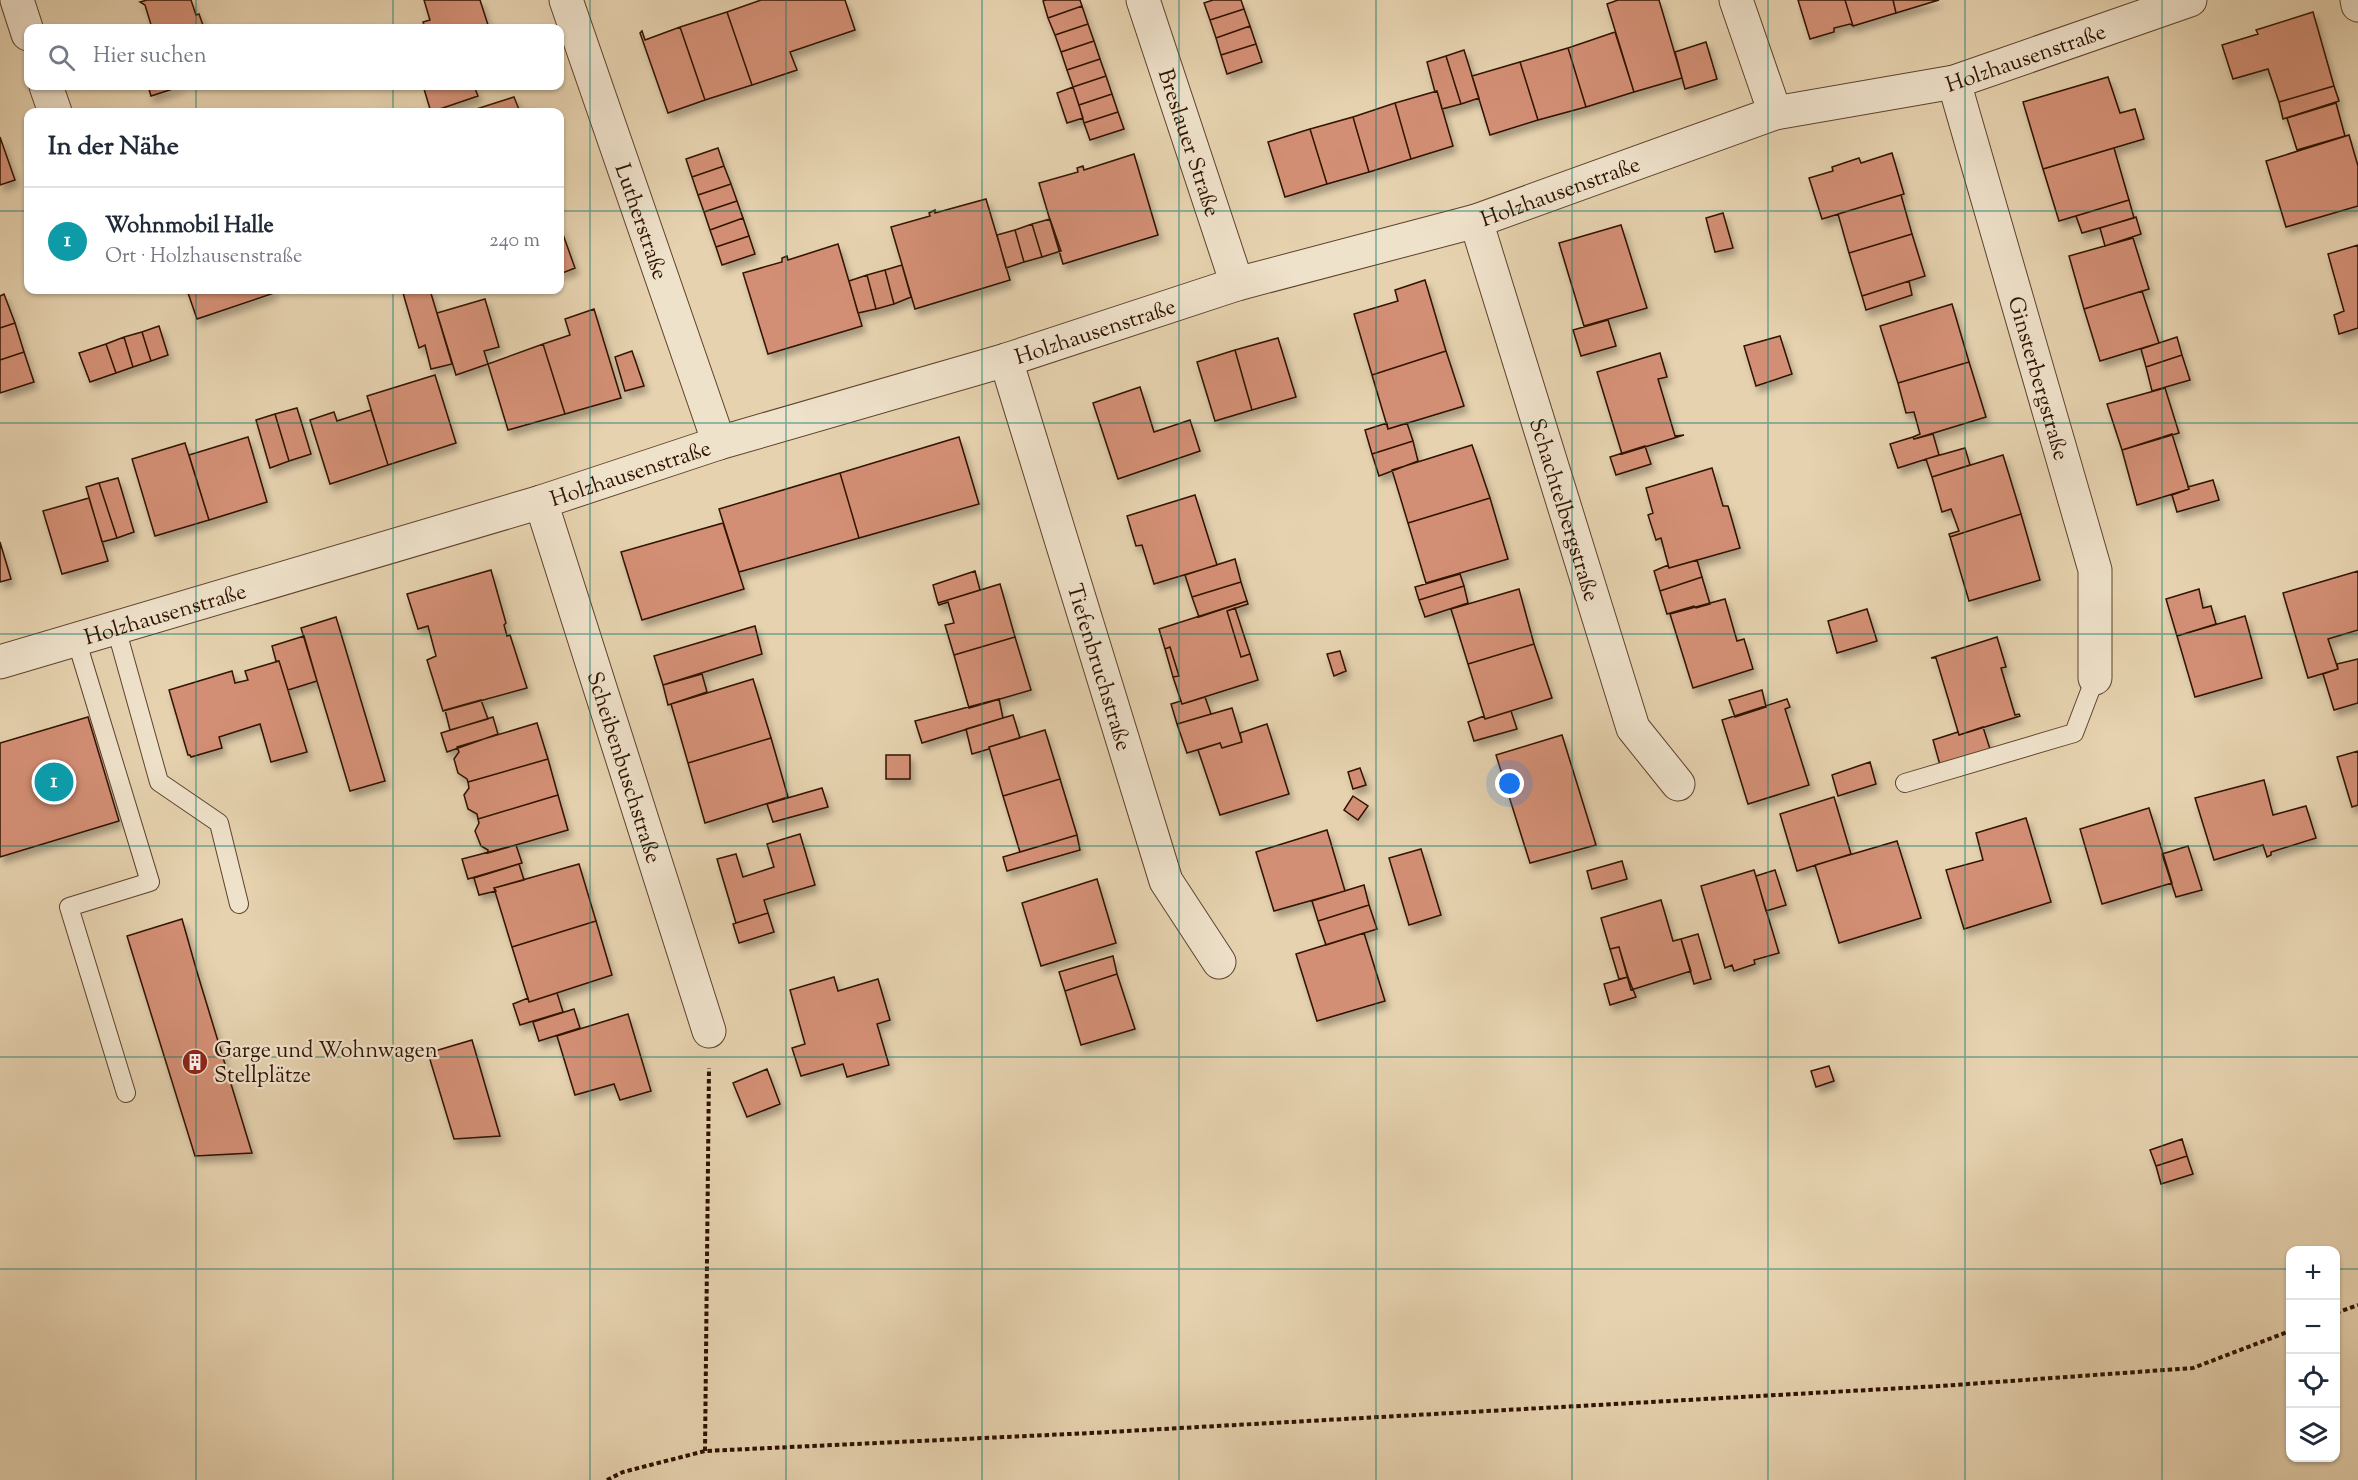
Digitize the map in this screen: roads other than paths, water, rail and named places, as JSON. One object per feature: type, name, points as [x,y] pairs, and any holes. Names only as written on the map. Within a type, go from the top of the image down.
[{"type":"street","points":[[17,0],[25,24]]},
{"type":"street","name":"Lutherstraße","points":[[566,0],[719,443]]},
{"type":"street","name":"Breslauer Straße","points":[[1143,0],[1237,284]]},
{"type":"street","points":[[1736,0],[1775,113]]},
{"type":"street","name":"Holzhausenstraße","points":[[0,662],[541,502],[719,443],[1006,360],[1237,284],[1476,221],[1775,113],[1954,82],[2190,0]]},
{"type":"street","points":[[2356,0],[2358,5]]},
{"type":"street","name":"Ginsterbergstraße","points":[[1954,82],[2095,570],[2095,678]]},
{"type":"street","points":[[47,90],[54,108]]},
{"type":"street","name":"Schachtelbergstraße","points":[[1476,221],[1633,728],[1678,784]]},
{"type":"street","name":"Tiefenbruchstraße","points":[[1006,360],[1167,881],[1219,962]]},
{"type":"street","name":"Scheibenbuschstraße","points":[[541,502],[709,1031]]},
{"type":"lane","points":[[116,628],[159,782],[219,823],[239,904]]},
{"type":"lane","points":[[76,639],[150,882],[69,907],[126,1093]]},
{"type":"lane","points":[[1905,783],[2074,734],[2095,678]]},
{"type":"place","name":"Wohnmobil Halle","points":[[54,782]]},
{"type":"place","name":"Garge und Wohnwagen Stellplätze","points":[[195,1062]]}]
